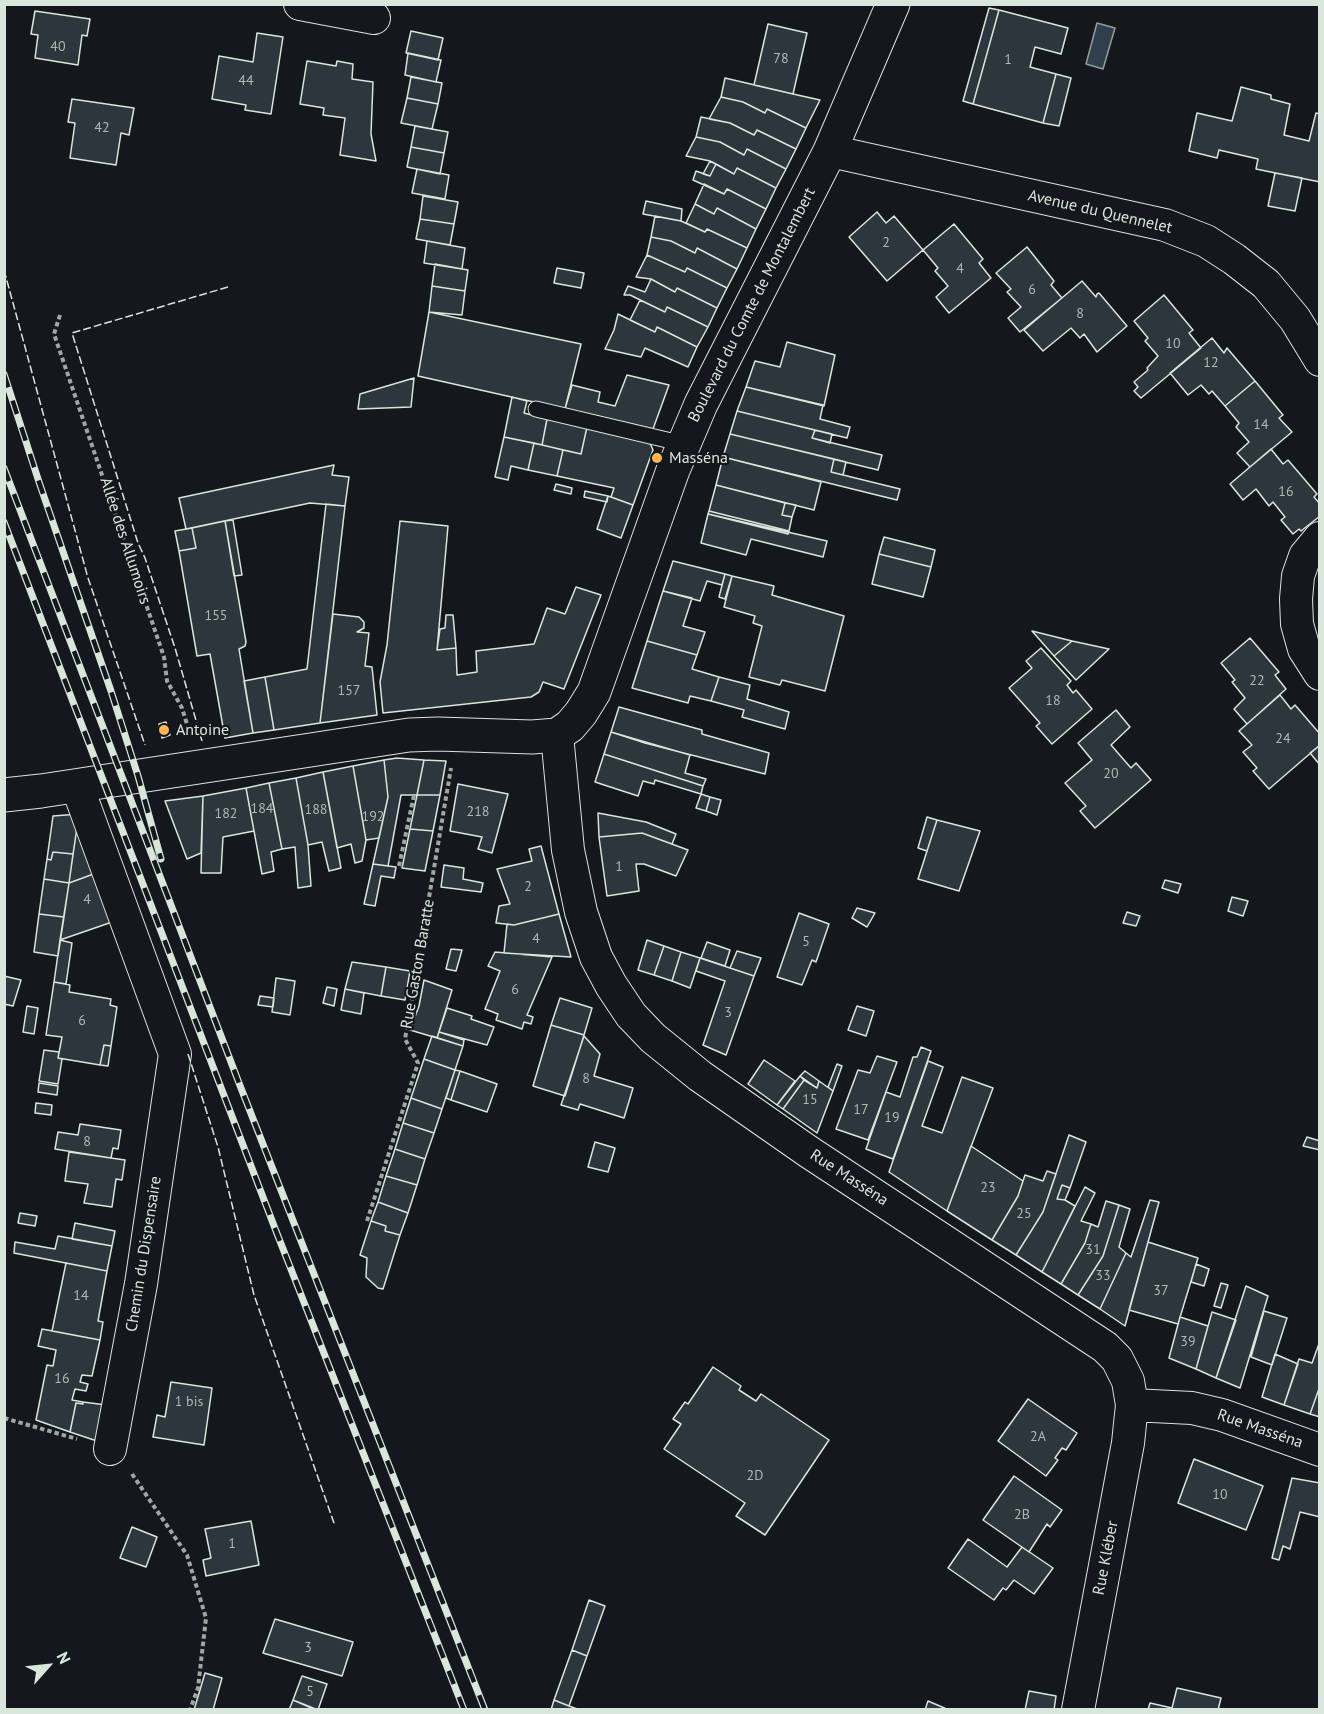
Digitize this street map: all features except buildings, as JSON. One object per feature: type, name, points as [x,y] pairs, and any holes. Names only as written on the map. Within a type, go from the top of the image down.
[{"type":"street","points":[[300,4],[374,18]]},
{"type":"street","name":"Boulevard du Comte de Montalembert","points":[[557,735],[570,726],[594,692],[672,470],[740,326],[830,151],[893,4]]},
{"type":"street","name":"Avenue du Quennelet","points":[[830,151],[1165,225],[1206,241],[1266,284],[1295,319],[1320,360]]},
{"type":"street","points":[[1320,538],[1305,556],[1298,576],[1296,599],[1297,624],[1304,650],[1320,674]]},
{"type":"street","points":[[4,795],[409,735],[532,737],[557,735]]},
{"type":"street","name":"Rue Masséna","points":[[557,735],[568,850],[581,912],[596,957],[610,985],[631,1015],[653,1038],[699,1076],[809,1152],[1105,1347],[1117,1359],[1128,1381],[1132,1405],[1192,1408],[1222,1415],[1320,1450]]},
{"type":"street","name":"Chemin du Dispensaire","points":[[77,786],[174,1054],[141,1284],[110,1449]]},
{"type":"street","name":"Rue Kléber","points":[[1078,1710],[1128,1443],[1132,1405]]},
{"type":"lane","points":[[536,408],[684,444]]},
{"type":"path","name":"Allée des Allumoirs","points":[[60,315],[54,334],[164,657],[167,681],[187,721],[199,767]]},
{"type":"path","name":"Rue Gaston Baratte","points":[[367,1221],[418,1063],[405,1039],[457,735]]},
{"type":"path","points":[[399,866],[414,795]]},
{"type":"path","points":[[4,1418],[110,1449],[133,1475],[187,1555],[206,1618],[198,1688],[190,1710]]},
{"type":"water","points":[[1097,23],[1115,28],[1103,69],[1086,64]]},
{"type":"railway","points":[[4,374],[111,691],[161,859]]},
{"type":"railway","points":[[4,468],[239,1083],[485,1710]]},
{"type":"railway","points":[[4,522],[276,1231],[464,1710]]},
{"type":"fence","points":[[4,270],[88,578],[145,745]]},
{"type":"fence","points":[[202,741],[175,648],[138,543],[72,333],[228,287]]},
{"type":"fence","points":[[188,1054],[218,1147],[254,1295],[335,1526]]},
{"type":"place","name":"Masséna","points":[[657,458]]},
{"type":"place","name":"Antoine","points":[[164,730]]}]
